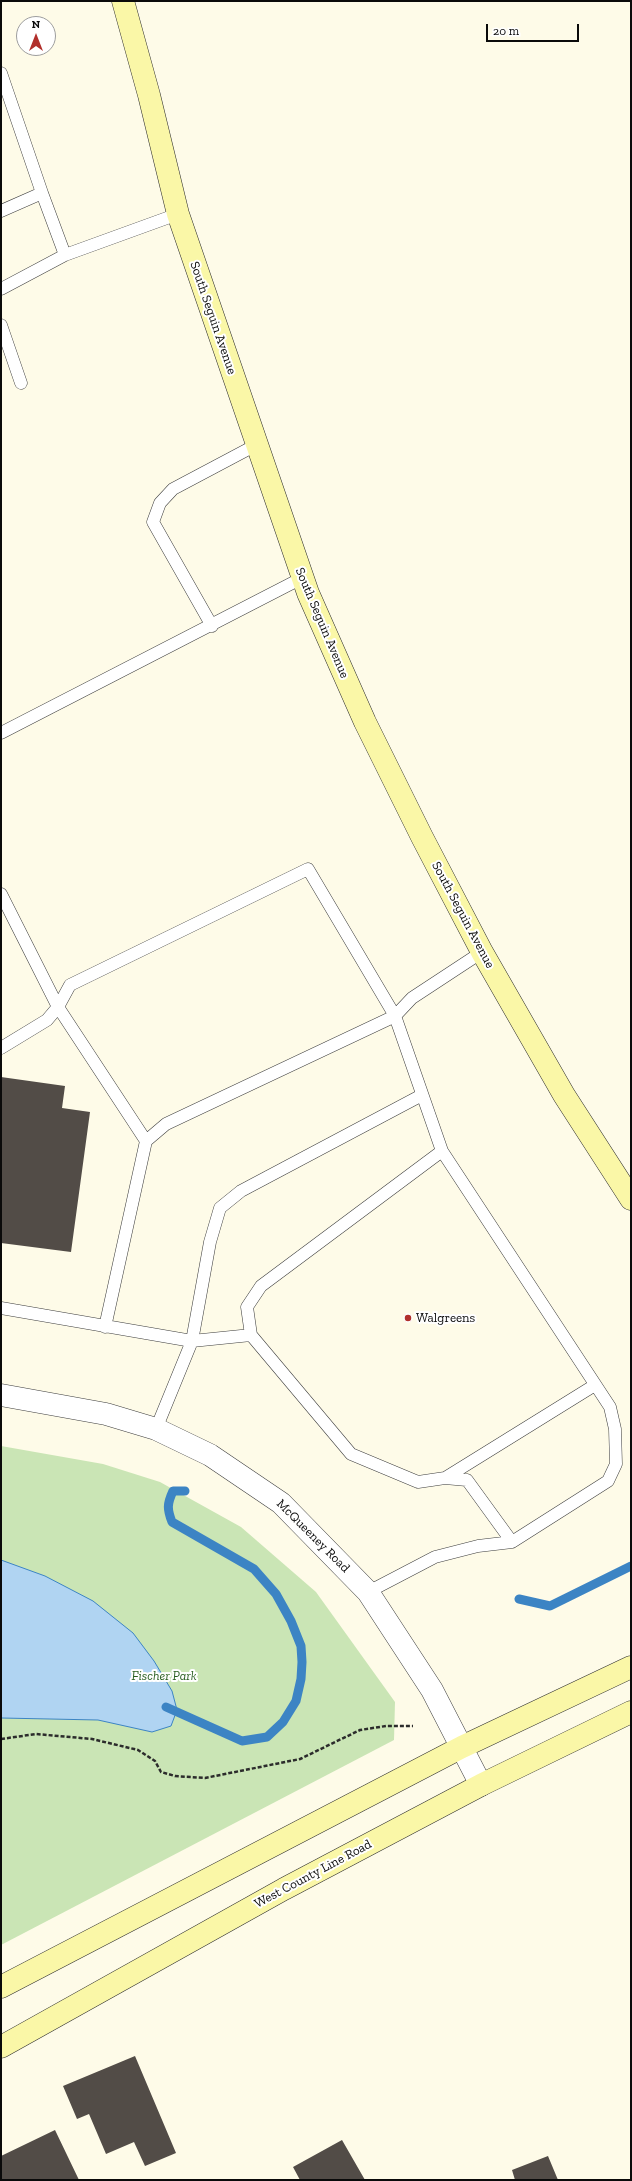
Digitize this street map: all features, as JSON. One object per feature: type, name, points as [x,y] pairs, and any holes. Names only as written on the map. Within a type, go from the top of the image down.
[{"type":"main road","name":"South Seguin Avenue","points":[[123,1],[149,95],[178,214],[302,578],[365,722],[422,837],[482,952],[564,1095],[631,1199]]},
{"type":"main road","points":[[1,1987],[462,1747],[631,1667]]},
{"type":"main road","name":"West County Line Road","points":[[1,2047],[284,1890],[481,1785],[631,1712]]},
{"type":"street","name":"McQueeney Road","points":[[1,1395],[106,1414],[156,1429],[210,1455],[282,1503],[368,1592],[432,1690],[481,1785]]},
{"type":"lane","points":[[1,72],[65,256]]},
{"type":"lane","points":[[1,211],[42,193]]},
{"type":"lane","points":[[1,288],[65,256],[178,214]]},
{"type":"lane","points":[[1,325],[21,383]]},
{"type":"lane","points":[[212,626],[153,522],[160,503],[173,489],[256,445]]},
{"type":"lane","points":[[1,733],[212,626],[302,578]]},
{"type":"lane","points":[[1,1048],[47,1020],[58,1007],[70,985],[308,869],[395,1016],[442,1151],[610,1407],[615,1429],[616,1464],[608,1481],[512,1542],[478,1546],[435,1557],[368,1592]]},
{"type":"lane","points":[[1,894],[58,1007],[146,1141]]},
{"type":"lane","points":[[105,1327],[146,1141],[166,1124],[395,1016],[412,998],[482,952]]},
{"type":"lane","points":[[156,1429],[192,1341],[210,1242],[220,1208],[241,1191],[422,1095]]},
{"type":"lane","points":[[442,1151],[261,1286],[247,1307],[250,1335],[351,1454],[418,1482],[445,1478],[467,1480],[512,1542]]},
{"type":"lane","points":[[1,1308],[192,1341],[250,1335]]},
{"type":"lane","points":[[445,1478],[596,1385]]},
{"type":"path","points":[[1,1739],[36,1734],[92,1739],[138,1750],[154,1761],[161,1772],[175,1776],[205,1778],[300,1758],[360,1730],[386,1726],[413,1726]]},
{"type":"green space","name":"Fischer Park","points":[[1,1446],[103,1464],[160,1482],[241,1527],[316,1592],[395,1702],[394,1740],[1,1945]]},
{"type":"water","points":[[1,1560],[45,1576],[93,1601],[133,1633],[154,1661],[172,1691],[177,1710],[171,1726],[152,1732],[98,1720],[1,1718]]},
{"type":"building","points":[[1,1077],[65,1086],[62,1108],[90,1112],[71,1252],[1,1243]]},
{"type":"building","points":[[135,2056],[176,2153],[145,2166],[134,2142],[106,2154],[89,2114],[77,2119],[63,2086]]},
{"type":"building","points":[[55,2130],[79,2180],[2,2180],[1,2156]]},
{"type":"building","points":[[342,2140],[365,2180],[300,2180],[293,2167]]},
{"type":"building","points":[[548,2156],[558,2180],[515,2180],[512,2170]]},
{"type":"waterway","points":[[166,1707],[242,1741],[267,1737],[283,1722],[296,1701],[301,1679],[301,1646],[291,1621],[276,1594],[254,1569],[172,1522],[168,1506],[173,1491],[185,1491]]},
{"type":"waterway","points":[[519,1599],[550,1606],[631,1566]]},
{"type":"place","name":"Walgreens","points":[[408,1318]]}]
